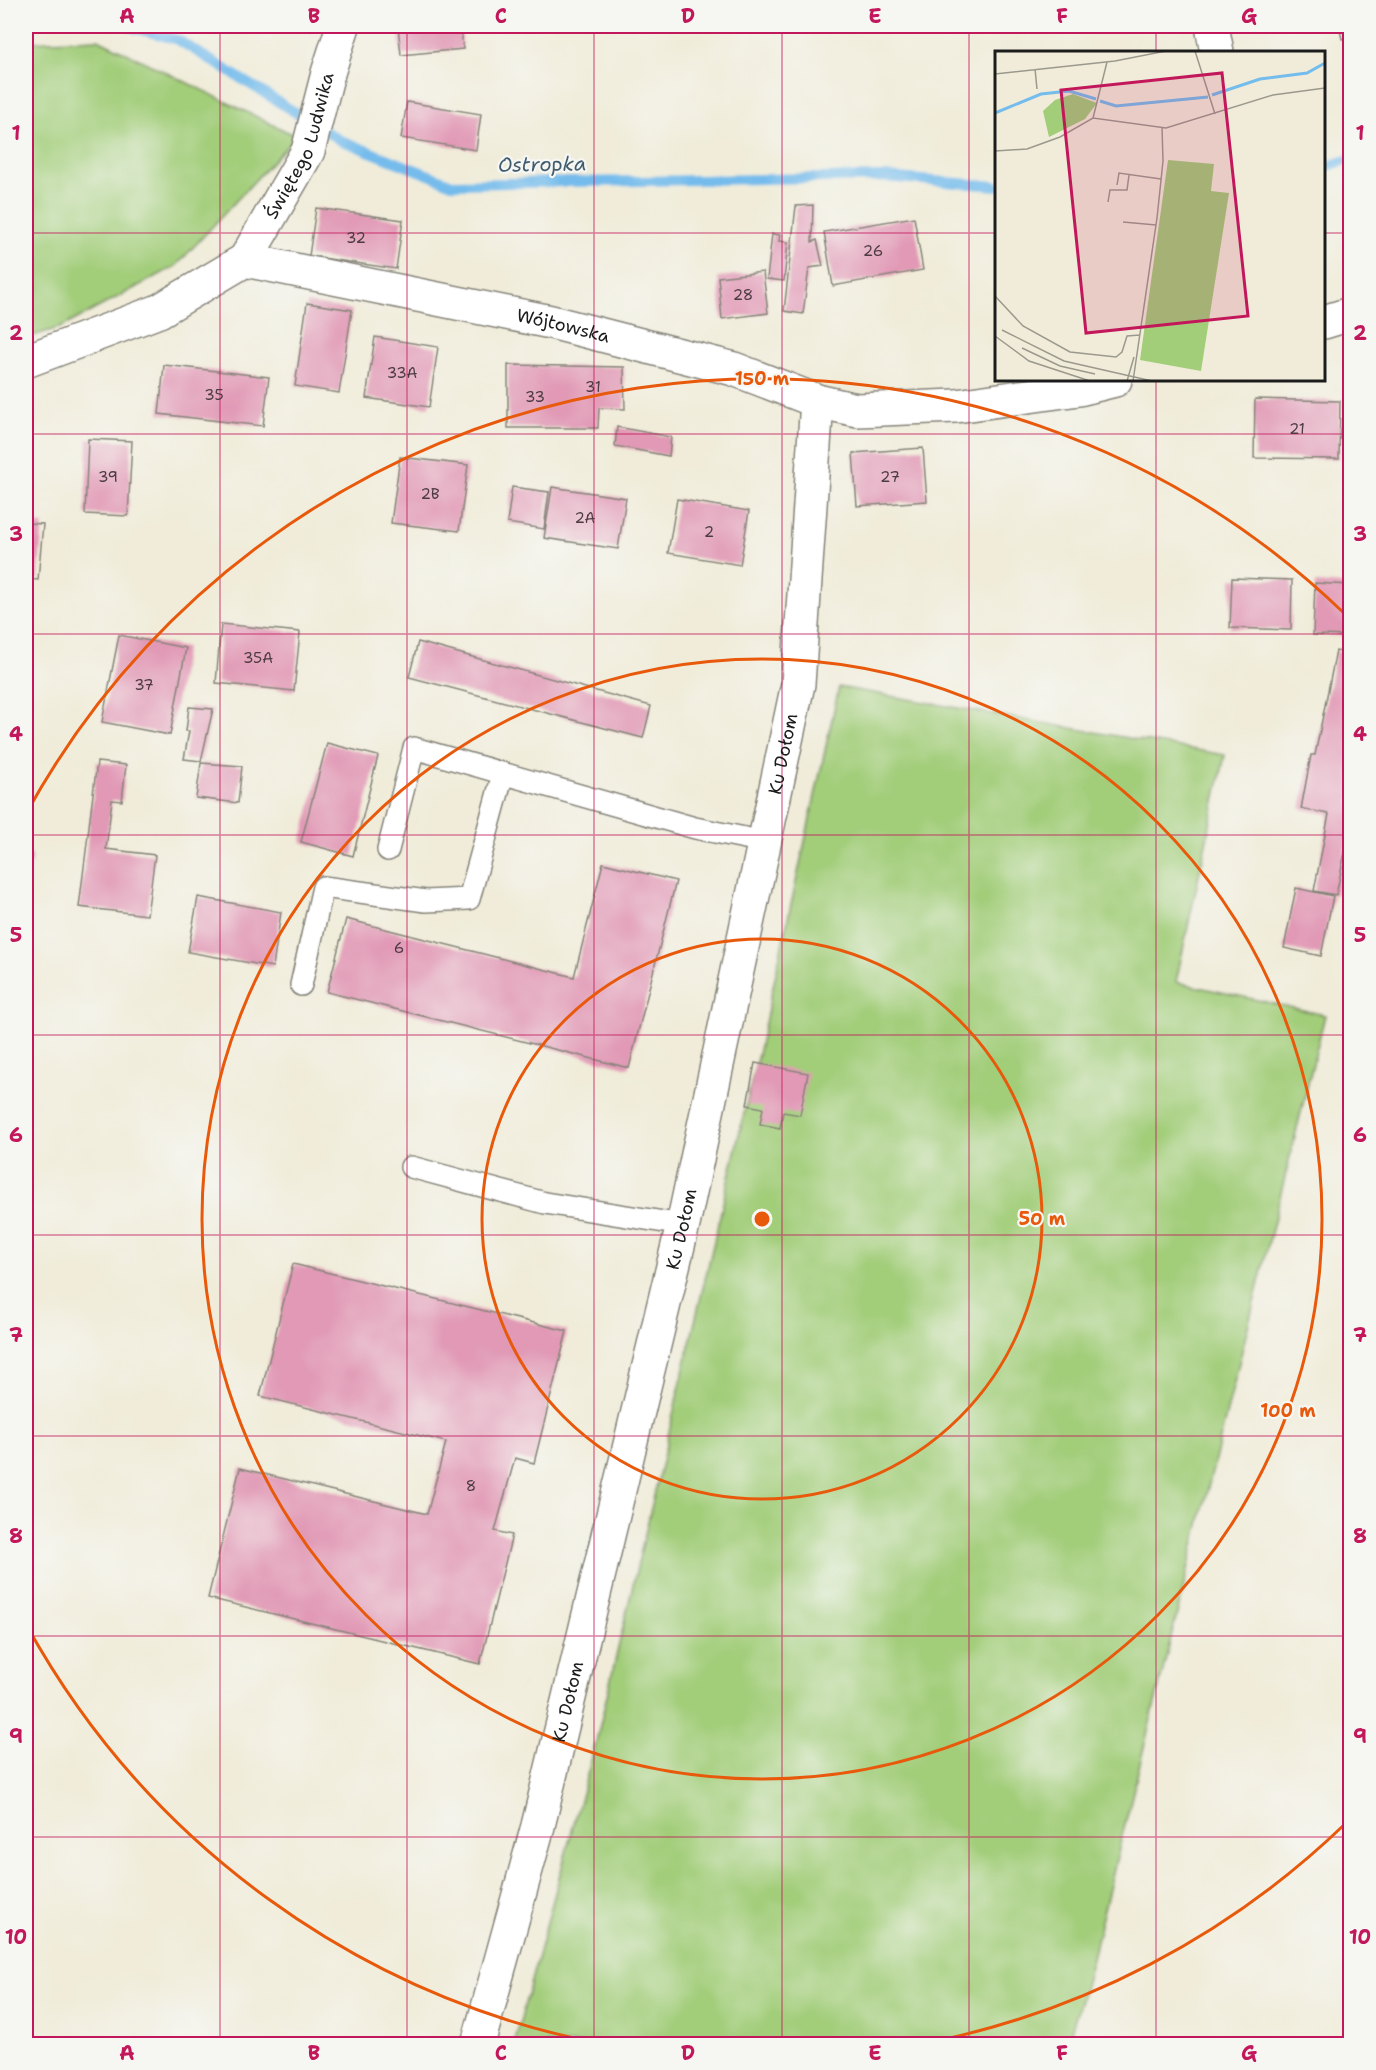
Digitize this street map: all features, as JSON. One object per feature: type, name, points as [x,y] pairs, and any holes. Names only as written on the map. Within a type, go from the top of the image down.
[{"type":"street","name":"Świętego Ludwika","points":[[245,260],[308,151],[343,26]]},
{"type":"street","points":[[1212,26],[1217,51]]},
{"type":"street","points":[[26,361],[159,311],[245,260]]},
{"type":"street","name":"Wójtowska","points":[[245,260],[551,322],[734,369],[817,401],[857,410],[956,406],[1079,389],[1111,381]]},
{"type":"street","points":[[1325,320],[1350,314]]},
{"type":"street","name":"Ku Dołom","points":[[478,2044],[538,1826],[682,1225],[798,684],[817,401]]},
{"type":"lane","points":[[388,850],[414,748],[695,828],[765,842]]},
{"type":"lane","points":[[301,985],[323,887],[426,901],[469,899],[503,774]]},
{"type":"lane","points":[[411,1167],[545,1203],[682,1225]]},
{"type":"green space","points":[[98,39],[296,136],[176,266],[62,327],[26,338],[26,42]]},
{"type":"green space","points":[[839,687],[1225,755],[1176,982],[1325,1015],[1085,1986],[1067,2044],[514,2044],[596,1742],[759,1050]]},
{"type":"building","points":[[290,26],[310,26],[310,30]]},
{"type":"building","points":[[398,26],[461,26],[463,49],[401,55]]},
{"type":"building","points":[[1339,26],[1350,26],[1350,38],[1342,39]]},
{"type":"building","points":[[407,102],[481,114],[476,150],[401,138]]},
{"type":"building","points":[[813,205],[812,242],[817,240],[823,266],[809,268],[803,314],[784,311],[796,206]]},
{"type":"building","points":[[316,208],[403,220],[396,269],[309,256]]},
{"type":"building","points":[[914,217],[923,270],[833,286],[824,232]]},
{"type":"building","points":[[772,234],[780,235],[779,241],[788,242],[784,281],[767,279]]},
{"type":"building","points":[[763,272],[768,313],[722,319],[718,277]]},
{"type":"building","points":[[307,303],[352,310],[339,393],[295,386]]},
{"type":"building","points":[[375,337],[438,347],[429,407],[366,398]]},
{"type":"building","points":[[164,365],[269,377],[263,426],[159,414]]},
{"type":"building","points":[[508,365],[624,367],[625,409],[599,408],[598,428],[508,428]]},
{"type":"building","points":[[1255,399],[1340,401],[1339,459],[1254,458]]},
{"type":"building","points":[[617,427],[671,437],[669,456],[615,446]]},
{"type":"building","points":[[88,439],[132,441],[128,516],[85,514]]},
{"type":"building","points":[[923,448],[927,501],[857,506],[853,453]]},
{"type":"building","points":[[400,457],[468,465],[459,531],[391,523]]},
{"type":"building","points":[[512,487],[549,492],[544,529],[507,523]]},
{"type":"building","points":[[552,487],[626,498],[618,549],[544,538]]},
{"type":"building","points":[[677,499],[749,511],[740,565],[668,553]]},
{"type":"building","points":[[26,523],[43,524],[38,580],[26,579]]},
{"type":"building","points":[[1232,578],[1292,580],[1291,630],[1230,628]]},
{"type":"building","points":[[1315,583],[1350,585],[1350,636],[1313,635]]},
{"type":"building","points":[[221,624],[300,632],[294,691],[216,683]]},
{"type":"building","points":[[119,635],[186,648],[170,735],[102,722]]},
{"type":"building","points":[[418,642],[651,706],[643,738],[409,677]]},
{"type":"building","points":[[1336,651],[1350,654],[1350,828],[1336,895],[1314,891],[1329,814],[1301,809],[1311,755],[1315,755]]},
{"type":"building","points":[[189,707],[213,709],[201,761],[184,759],[189,731],[186,731]]},
{"type":"building","points":[[327,743],[378,756],[353,856],[301,842]]},
{"type":"building","points":[[97,762],[126,765],[122,801],[112,800],[106,849],[155,855],[147,915],[79,907]]},
{"type":"building","points":[[201,763],[242,766],[238,803],[196,798]]},
{"type":"building","points":[[26,854],[32,855],[27,885],[26,885]]},
{"type":"building","points":[[603,863],[676,881],[629,1068],[327,992],[346,919],[574,977]]},
{"type":"building","points":[[1296,888],[1333,896],[1321,956],[1284,948]]},
{"type":"building","points":[[198,897],[281,912],[273,967],[188,952]]},
{"type":"building","points":[[755,1063],[808,1073],[800,1115],[783,1112],[780,1128],[760,1124],[763,1108],[747,1105]]},
{"type":"building","points":[[293,1264],[567,1331],[534,1463],[515,1458],[495,1531],[512,1535],[480,1664],[208,1598],[240,1468],[427,1514],[446,1442],[260,1396]]},
{"type":"waterway","name":"Ostropka","points":[[126,26],[178,40],[340,140],[452,184],[884,177],[995,186]]},
{"type":"waterway","name":"Ostropka","points":[[1325,167],[1350,159]]}]
